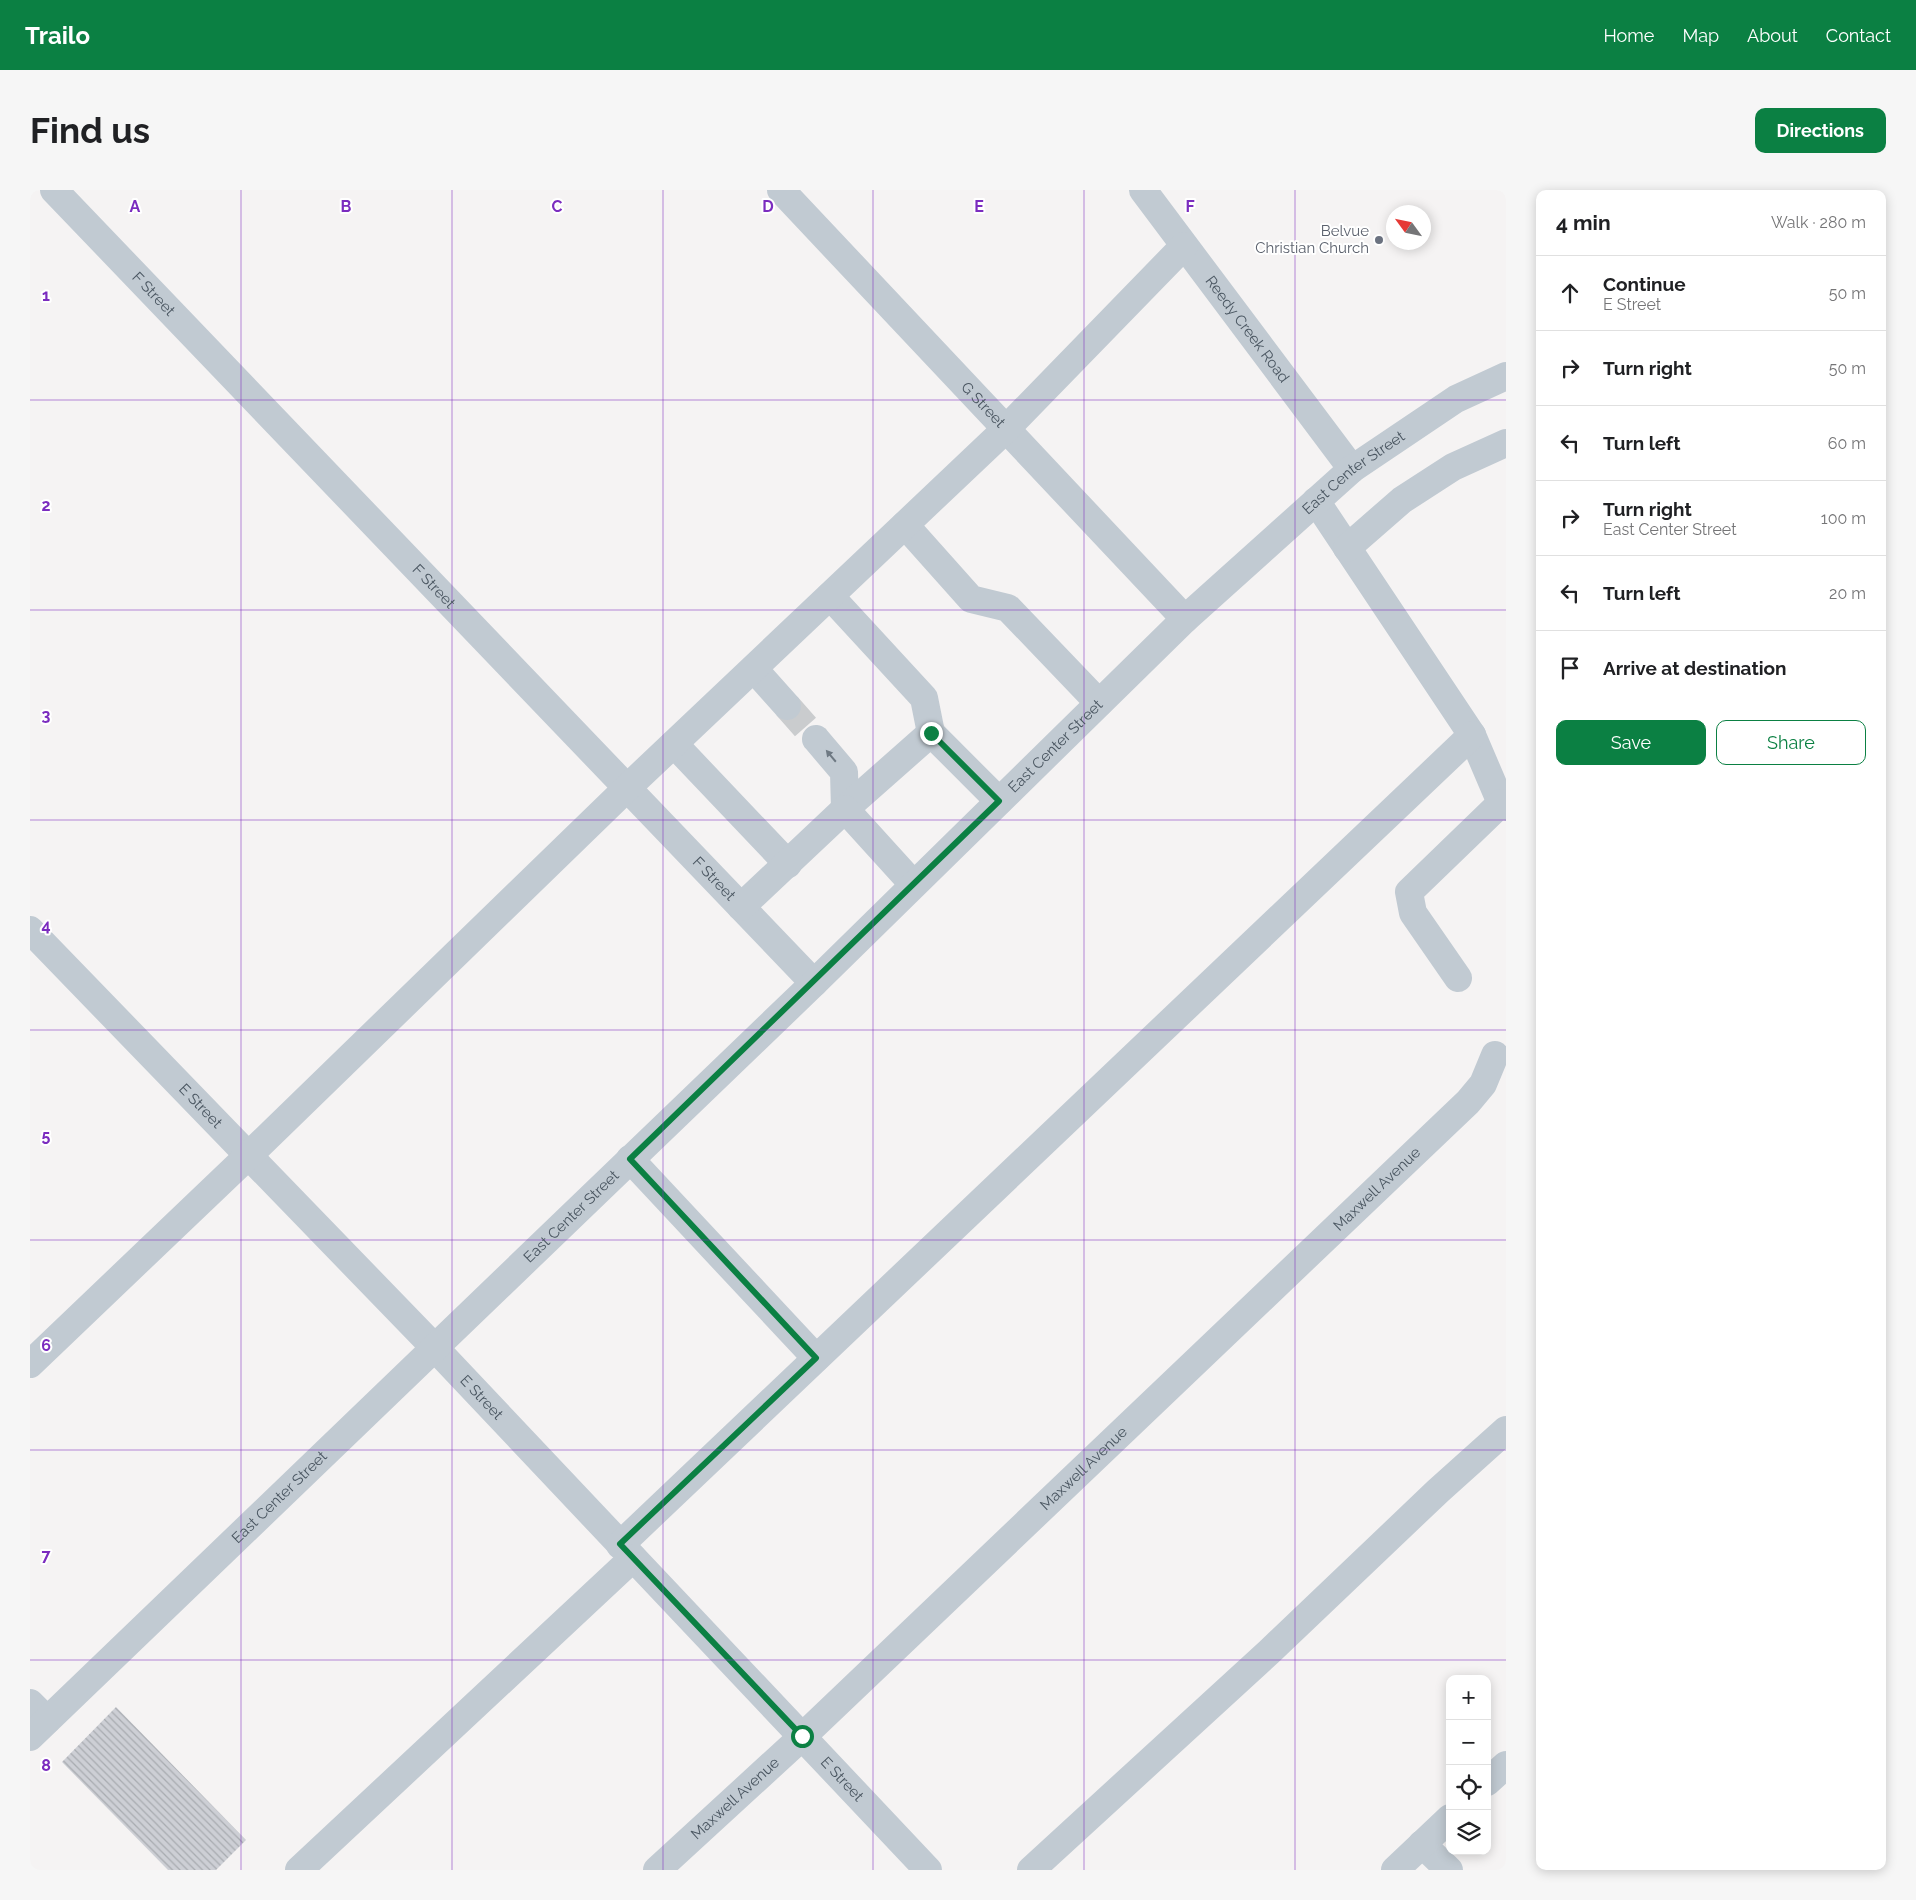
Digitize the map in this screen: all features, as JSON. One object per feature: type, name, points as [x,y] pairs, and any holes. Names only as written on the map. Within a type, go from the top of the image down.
[{"type":"street","name":"F Street","points":[[54,190],[814,983]]},
{"type":"street","name":"G Street","points":[[781,190],[1185,619]]},
{"type":"street","name":"Reedy Creek Road","points":[[1142,190],[1352,469]]},
{"type":"street","points":[[30,1364],[248,1156],[627,788],[1006,429],[1184,246]]},
{"type":"street","name":"East Center Street","points":[[36,1720],[434,1347],[814,983],[1185,619],[1352,469],[1456,398],[1506,376]]},
{"type":"street","points":[[1347,548],[1402,500],[1453,467],[1506,443]]},
{"type":"street","points":[[1316,501],[1472,735],[1503,805],[1409,892],[1413,914],[1458,978]]},
{"type":"street","points":[[905,525],[971,599],[1008,608],[1099,703]]},
{"type":"street","points":[[830,596],[924,698],[931,733],[999,801]]},
{"type":"street","points":[[754,669],[787,706]]},
{"type":"street","points":[[741,907],[845,809],[931,733]]},
{"type":"street","points":[[299,1870],[626,1551],[816,1358],[1472,735]]},
{"type":"street","points":[[816,739],[844,772],[845,809],[913,884]]},
{"type":"street","points":[[674,744],[788,864]]},
{"type":"street","name":"E Street","points":[[30,930],[434,1347],[928,1870]]},
{"type":"street","name":"Maxwell Avenue","points":[[657,1870],[802,1736],[1468,1102],[1483,1084],[1495,1055]]},
{"type":"street","points":[[630,1159],[816,1358]]},
{"type":"street","points":[[1031,1870],[1261,1659],[1438,1491],[1506,1430]]},
{"type":"street","points":[[1491,1778],[1506,1765]]},
{"type":"street","points":[[1395,1870],[1446,1822]]},
{"type":"street","points":[[1422,1844],[1449,1870]]},
{"type":"building","points":[[116,1707],[246,1840],[216,1870],[168,1870],[62,1762]]},
{"type":"tunnel","points":[[787,706],[816,739]]},
{"type":"place","name":"Belvue Christian Church","points":[[1379,240]]},
{"type":"route","points":[[802,1736],[620,1544],[816,1358],[630,1159],[814,983],[999,801],[931,733]]}]
